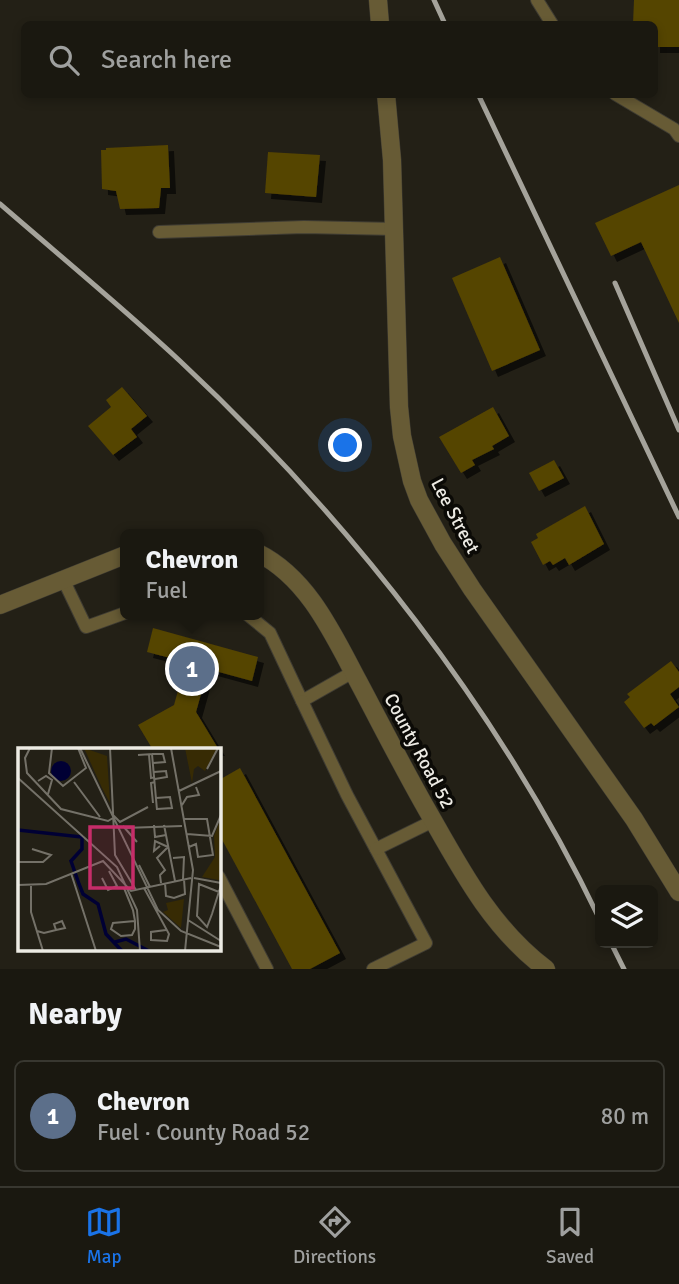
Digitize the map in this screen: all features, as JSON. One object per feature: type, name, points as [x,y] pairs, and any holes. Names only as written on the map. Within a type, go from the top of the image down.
[{"type":"street","points":[[378,0],[380,21]]},
{"type":"street","name":"Lee Street","points":[[386,98],[392,160],[402,436],[419,500],[472,589],[634,820],[679,892]]},
{"type":"street","points":[[0,605],[120,557]]},
{"type":"street","name":"County Road 52","points":[[264,557],[293,578],[306,593],[353,672],[462,873],[504,932],[543,968]]},
{"type":"lane","points":[[538,1],[550,21]]},
{"type":"lane","points":[[622,98],[674,129],[679,135]]},
{"type":"lane","points":[[159,232],[304,228],[394,229]]},
{"type":"lane","points":[[63,579],[86,626],[120,615]]},
{"type":"lane","points":[[254,620],[270,634],[376,849],[426,943],[373,969]]},
{"type":"lane","points":[[302,701],[353,672]]},
{"type":"lane","points":[[376,849],[433,821]]},
{"type":"lane","points":[[220,879],[267,969]]},
{"type":"building","points":[[634,0],[679,0],[679,47],[658,47],[658,21],[633,21]]},
{"type":"building","points":[[168,145],[170,188],[161,188],[159,208],[120,209],[116,191],[102,189],[101,150]]},
{"type":"building","points":[[268,152],[320,155],[316,197],[265,193]]},
{"type":"building","points":[[679,185],[679,323],[641,242],[611,256],[595,223]]},
{"type":"building","points":[[500,257],[540,350],[492,371],[452,278]]},
{"type":"building","points":[[122,387],[147,416],[131,429],[137,437],[113,455],[88,426],[111,407],[106,400]]},
{"type":"building","points":[[493,407],[509,436],[492,446],[494,449],[472,460],[475,465],[461,473],[439,437]]},
{"type":"building","points":[[554,460],[564,478],[539,491],[529,473]]},
{"type":"building","points":[[585,506],[604,544],[569,565],[565,558],[553,565],[550,561],[543,565],[531,542],[538,538],[536,534]]},
{"type":"building","points":[[153,628],[258,657],[252,681],[208,669],[196,712],[218,748],[152,748],[138,725],[174,705],[186,662],[147,652]]},
{"type":"building","points":[[671,661],[679,672],[679,687],[670,694],[679,707],[654,726],[651,723],[644,728],[624,702],[630,697],[627,694]]},
{"type":"building","points":[[240,768],[340,953],[310,969],[292,969],[220,836],[220,779]]},
{"type":"railway","points":[[434,0],[444,21]]},
{"type":"railway","points":[[480,98],[679,517]]},
{"type":"railway","points":[[0,204],[180,361],[243,422],[361,552],[468,692],[516,766],[595,910]]},
{"type":"railway","points":[[615,283],[679,430]]},
{"type":"railway","points":[[614,948],[624,969]]},
{"type":"place","name":"Chevron","points":[[192,669]]}]
